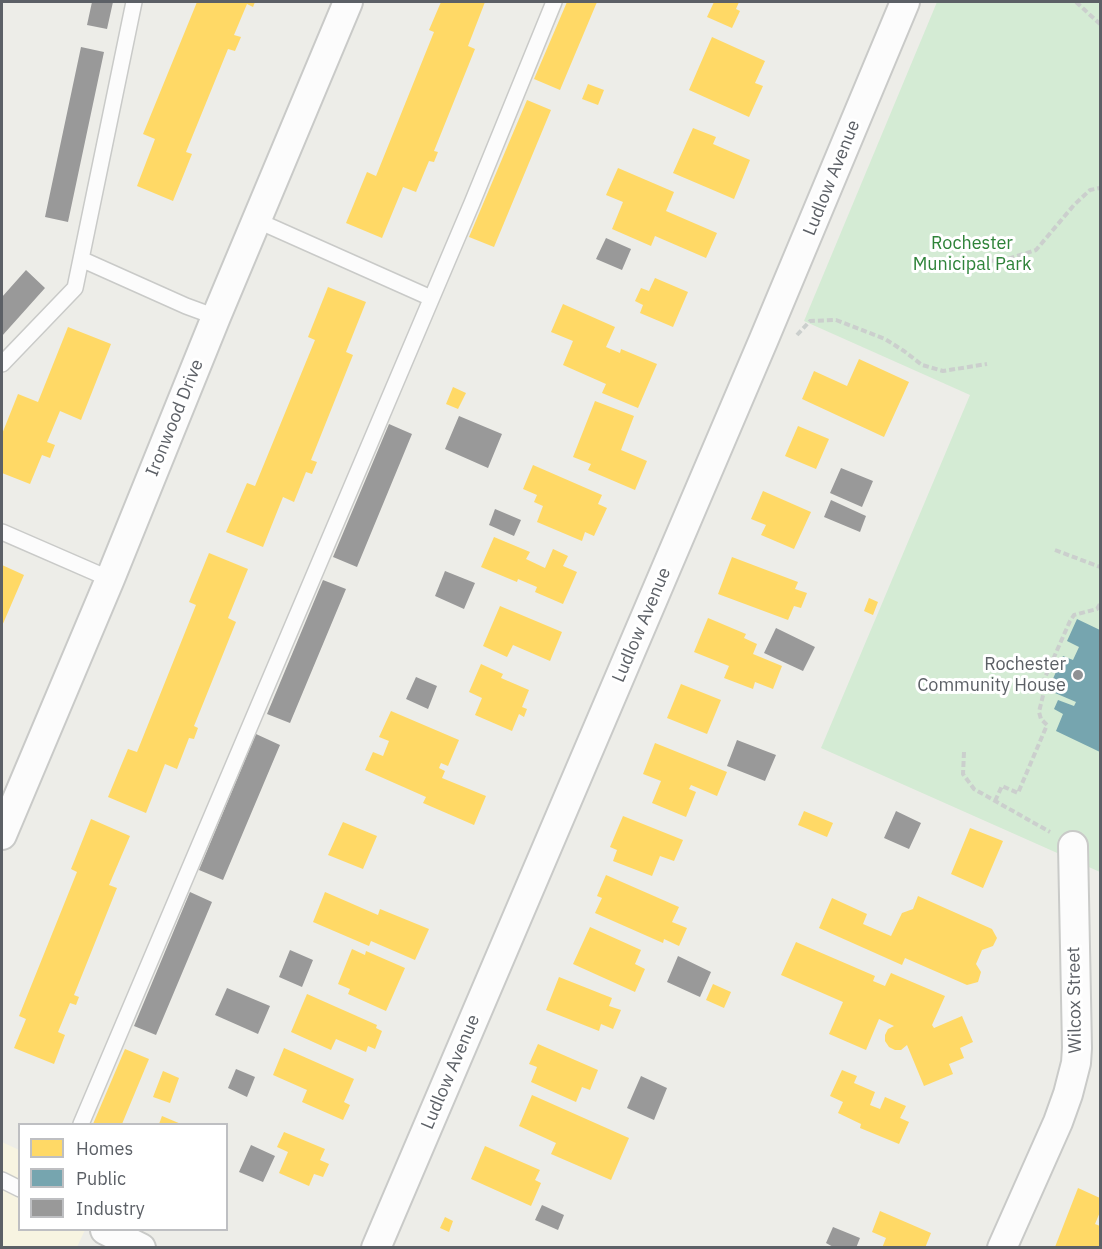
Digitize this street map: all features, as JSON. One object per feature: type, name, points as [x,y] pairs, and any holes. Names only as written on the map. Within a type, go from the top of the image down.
[{"type":"street","name":"Ironwood Drive","points":[[2,835],[348,2]]},
{"type":"street","name":"Ludlow Avenue","points":[[376,1248],[764,339],[905,2]]},
{"type":"street","name":"Wilcox Street","points":[[1002,1248],[1058,1122],[1076,1063],[1073,846]]},
{"type":"street","points":[[107,1231],[141,1248]]},
{"type":"lane","points":[[2,364],[75,288],[134,2]]},
{"type":"lane","points":[[82,1123],[554,2]]},
{"type":"lane","points":[[256,220],[431,298]]},
{"type":"lane","points":[[81,259],[216,317]]},
{"type":"lane","points":[[2,532],[110,579]]},
{"type":"lane","points":[[2,1180],[18,1187]]},
{"type":"path","points":[[1076,2],[1101,24]]},
{"type":"path","points":[[964,265],[1011,258],[1036,250],[1074,205],[1090,190],[1101,188]]},
{"type":"path","points":[[794,342],[797,334],[810,321],[836,320],[885,339],[921,365],[943,371],[987,364]]},
{"type":"path","points":[[1055,550],[1101,567]]},
{"type":"path","points":[[994,801],[1002,786],[1018,793],[1047,725],[1039,712],[1045,687],[1043,682],[1070,621],[1074,615],[1097,609],[1101,604]]},
{"type":"path","points":[[964,752],[963,774],[974,789],[1037,823],[1073,846]]},
{"type":"shaded area","points":[[2,1142],[18,1150],[18,1231],[85,1231],[77,1247],[2,1247]]},
{"type":"green space","name":"Rochester Municipal Park","points":[[937,2],[1100,2],[1100,872],[821,748],[970,395],[804,321]]},
{"type":"building: Homes","points":[[197,2],[255,2],[253,7],[247,4],[234,35],[241,37],[235,51],[228,49],[186,152],[192,154],[173,201],[137,186],[155,139],[143,134]]},
{"type":"building: Homes","points":[[441,2],[485,2],[468,46],[475,49],[434,151],[438,152],[434,162],[429,161],[416,192],[403,187],[382,238],[346,223],[367,172],[376,176],[434,32],[429,30]]},
{"type":"building: Homes","points":[[567,2],[597,2],[560,90],[534,79]]},
{"type":"building: Homes","points":[[714,2],[739,2],[736,9],[740,11],[732,28],[707,17]]},
{"type":"building: Homes","points":[[712,37],[765,61],[755,83],[763,86],[749,117],[689,90]]},
{"type":"building: Homes","points":[[588,84],[604,90],[598,105],[582,99]]},
{"type":"building: Homes","points":[[527,100],[551,110],[494,247],[469,237]]},
{"type":"building: Homes","points":[[693,128],[716,137],[713,144],[750,160],[734,199],[673,173]]},
{"type":"building: Homes","points":[[618,168],[674,192],[666,211],[717,233],[706,258],[655,236],[651,246],[612,229],[623,202],[606,195]]},
{"type":"building: Homes","points":[[655,278],[688,292],[673,327],[640,313],[643,305],[635,301],[641,288],[649,291]]},
{"type":"building: Homes","points":[[328,287],[366,302],[346,352],[353,355],[311,460],[317,462],[312,474],[306,472],[294,502],[283,497],[263,547],[226,532],[247,483],[255,486],[315,340],[308,337]]},
{"type":"building: Homes","points":[[563,304],[615,327],[606,347],[620,353],[621,349],[657,364],[638,408],[602,393],[606,384],[563,365],[573,341],[551,332]]},
{"type":"building: Homes","points":[[68,327],[111,344],[81,420],[60,411],[47,442],[55,445],[50,458],[42,455],[30,484],[2,473],[2,434],[18,394],[38,402]]},
{"type":"building: Homes","points":[[859,359],[909,382],[884,437],[802,399],[814,371],[847,386]]},
{"type":"building: Homes","points":[[453,387],[466,393],[458,409],[446,404]]},
{"type":"building: Homes","points":[[595,401],[634,416],[621,450],[647,461],[635,490],[588,470],[591,464],[573,457]]},
{"type":"building: Homes","points":[[798,426],[829,439],[816,469],[785,456]]},
{"type":"building: Homes","points":[[533,465],[602,495],[598,504],[607,508],[594,536],[585,532],[582,541],[537,522],[543,506],[534,502],[537,495],[523,489]]},
{"type":"building: Homes","points":[[763,491],[811,512],[794,549],[761,535],[766,525],[751,519]]},
{"type":"building: Homes","points":[[494,537],[530,552],[526,559],[545,568],[553,549],[568,556],[563,566],[577,572],[563,604],[535,592],[537,587],[518,579],[517,582],[481,567]]},
{"type":"building: Homes","points":[[209,553],[248,569],[228,618],[236,622],[194,726],[198,728],[194,739],[189,738],[177,769],[165,764],[146,813],[108,797],[128,749],[137,752],[196,605],[189,602]]},
{"type":"building: Homes","points":[[732,557],[798,582],[795,589],[807,593],[801,608],[794,606],[788,620],[718,594]]},
{"type":"building: Homes","points":[[2,565],[24,575],[2,626]]},
{"type":"building: Homes","points":[[869,598],[878,602],[873,615],[864,611]]},
{"type":"building: Homes","points":[[500,606],[562,632],[550,661],[513,645],[507,657],[483,646]]},
{"type":"building: Homes","points":[[708,618],[746,634],[744,638],[757,644],[753,654],[782,666],[773,689],[755,682],[753,689],[724,678],[729,666],[694,652]]},
{"type":"building: Homes","points":[[481,664],[503,674],[501,678],[529,690],[522,707],[527,709],[524,717],[519,714],[512,731],[475,715],[482,698],[469,692]]},
{"type":"building: Homes","points":[[681,684],[721,700],[707,734],[667,718]]},
{"type":"building: Homes","points":[[391,711],[459,740],[448,766],[441,763],[439,768],[445,771],[442,778],[486,796],[474,825],[423,803],[426,797],[365,770],[373,752],[383,756],[389,741],[379,737]]},
{"type":"building: Homes","points":[[655,743],[727,772],[717,796],[691,785],[689,789],[696,792],[686,817],[652,803],[661,781],[643,774]]},
{"type":"building: Homes","points":[[804,811],[833,823],[827,837],[798,825]]},
{"type":"building: Homes","points":[[623,816],[683,840],[674,861],[660,856],[652,876],[613,861],[617,850],[610,847]]},
{"type":"building: Homes","points":[[91,819],[130,836],[109,885],[117,888],[74,995],[79,997],[76,1005],[70,1003],[58,1032],[65,1035],[54,1064],[14,1048],[26,1019],[19,1016],[77,872],[71,869]]},
{"type":"building: Homes","points":[[343,822],[377,836],[363,869],[328,855]]},
{"type":"building: Homes","points":[[970,828],[1003,841],[983,888],[951,874]]},
{"type":"building: Homes","points":[[606,875],[679,907],[672,922],[687,928],[679,946],[664,939],[663,943],[595,913],[602,898],[597,896]]},
{"type":"building: Homes","points":[[325,892],[378,915],[380,909],[429,929],[415,960],[371,941],[369,946],[313,922]]},
{"type":"building: Homes","points":[[918,896],[992,929],[997,938],[993,946],[982,950],[976,964],[981,972],[978,982],[967,985],[905,958],[902,965],[819,928],[832,898],[867,914],[863,924],[891,936],[902,913],[913,909]]},
{"type":"building: Homes","points":[[590,927],[641,950],[635,964],[645,969],[635,992],[573,964]]},
{"type":"building: Homes","points":[[796,942],[875,976],[873,981],[885,986],[891,973],[945,996],[932,1025],[934,1028],[962,1016],[973,1042],[960,1048],[964,1058],[949,1064],[953,1074],[924,1086],[907,1045],[901,1050],[889,1047],[885,1041],[885,1035],[888,1029],[894,1026],[879,1019],[866,1050],[829,1034],[843,1002],[781,975]]},
{"type":"building: Homes","points":[[352,949],[365,955],[366,951],[405,968],[386,1011],[348,994],[350,989],[338,984]]},
{"type":"building: Homes","points":[[559,977],[612,998],[609,1006],[621,1010],[613,1029],[601,1024],[599,1031],[546,1010]]},
{"type":"building: Homes","points":[[713,984],[731,992],[724,1008],[706,1000]]},
{"type":"building: Homes","points":[[307,994],[377,1025],[376,1028],[382,1031],[375,1049],[368,1046],[366,1052],[336,1039],[331,1050],[291,1032]]},
{"type":"building: Homes","points":[[538,1044],[598,1070],[590,1090],[582,1087],[576,1102],[531,1082],[537,1067],[529,1064]]},
{"type":"building: Homes","points":[[284,1048],[354,1079],[344,1102],[350,1105],[343,1120],[302,1102],[307,1090],[273,1075]]},
{"type":"building: Homes","points":[[125,1049],[149,1059],[122,1123],[93,1123]]},
{"type":"building: Homes","points":[[842,1070],[857,1076],[854,1083],[875,1092],[870,1105],[880,1109],[885,1097],[906,1106],[900,1118],[909,1122],[899,1144],[860,1128],[861,1124],[838,1113],[843,1102],[830,1096]]},
{"type":"building: Homes","points":[[163,1071],[179,1078],[170,1103],[153,1097]]},
{"type":"building: Homes","points":[[532,1095],[629,1138],[611,1180],[551,1154],[556,1143],[519,1126]]},
{"type":"building: Homes","points":[[162,1116],[179,1123],[159,1123]]},
{"type":"building: Homes","points":[[284,1132],[325,1149],[320,1160],[329,1164],[323,1177],[314,1174],[309,1186],[279,1173],[288,1152],[277,1147]]},
{"type":"building: Homes","points":[[485,1146],[540,1170],[535,1180],[541,1183],[531,1206],[471,1179]]},
{"type":"building: Homes","points":[[1078,1188],[1100,1198],[1100,1212],[1095,1224],[1100,1226],[1100,1248],[1055,1247]]},
{"type":"building: Homes","points":[[880,1211],[931,1233],[925,1248],[882,1248],[886,1238],[872,1232]]},
{"type":"building: Homes","points":[[445,1217],[453,1221],[449,1232],[440,1228]]},
{"type":"building: Public","name":"Rochester Community House","points":[[1077,619],[1100,630],[1100,752],[1056,731],[1063,714],[1054,709],[1058,700],[1074,706],[1076,702],[1048,690],[1063,656],[1073,660],[1079,647],[1067,641]]},
{"type":"building: Industry","points":[[92,2],[113,2],[107,29],[87,25]]},
{"type":"building: Industry","points":[[81,47],[104,52],[68,222],[45,217]]},
{"type":"building: Industry","points":[[606,238],[631,249],[622,270],[596,259]]},
{"type":"building: Industry","points":[[26,270],[45,288],[2,336],[2,297]]},
{"type":"building: Industry","points":[[459,416],[502,434],[488,468],[445,449]]},
{"type":"building: Industry","points":[[389,424],[412,434],[357,567],[333,557]]},
{"type":"building: Industry","points":[[841,468],[873,481],[862,507],[830,493]]},
{"type":"building: Industry","points":[[831,500],[866,516],[860,532],[824,517]]},
{"type":"building: Industry","points":[[495,509],[521,520],[514,536],[489,525]]},
{"type":"building: Industry","points":[[445,571],[475,583],[464,609],[435,596]]},
{"type":"building: Industry","points":[[323,580],[346,589],[290,723],[267,714]]},
{"type":"building: Industry","points":[[776,628],[815,647],[803,671],[764,653]]},
{"type":"building: Industry","points":[[416,677],[437,686],[428,709],[406,699]]},
{"type":"building: Industry","points":[[256,734],[280,745],[223,880],[199,870]]},
{"type":"building: Industry","points":[[737,740],[776,755],[765,781],[727,766]]},
{"type":"building: Industry","points":[[896,811],[921,823],[909,849],[884,838]]},
{"type":"building: Industry","points":[[190,892],[212,902],[156,1035],[134,1026]]},
{"type":"building: Industry","points":[[290,950],[313,960],[302,987],[279,977]]},
{"type":"building: Industry","points":[[678,956],[711,972],[700,997],[667,982]]},
{"type":"building: Industry","points":[[227,988],[270,1006],[258,1034],[215,1015]]},
{"type":"building: Industry","points":[[236,1069],[255,1077],[247,1097],[228,1088]]},
{"type":"building: Industry","points":[[641,1076],[667,1088],[654,1120],[627,1108]]},
{"type":"building: Industry","points":[[251,1145],[275,1156],[263,1182],[239,1172]]},
{"type":"building: Industry","points":[[542,1205],[564,1215],[558,1230],[535,1220]]},
{"type":"building: Industry","points":[[833,1227],[860,1238],[856,1248],[835,1248],[826,1243]]},
{"type":"place","name":"Rochester Community House","points":[[1078,675]]}]
